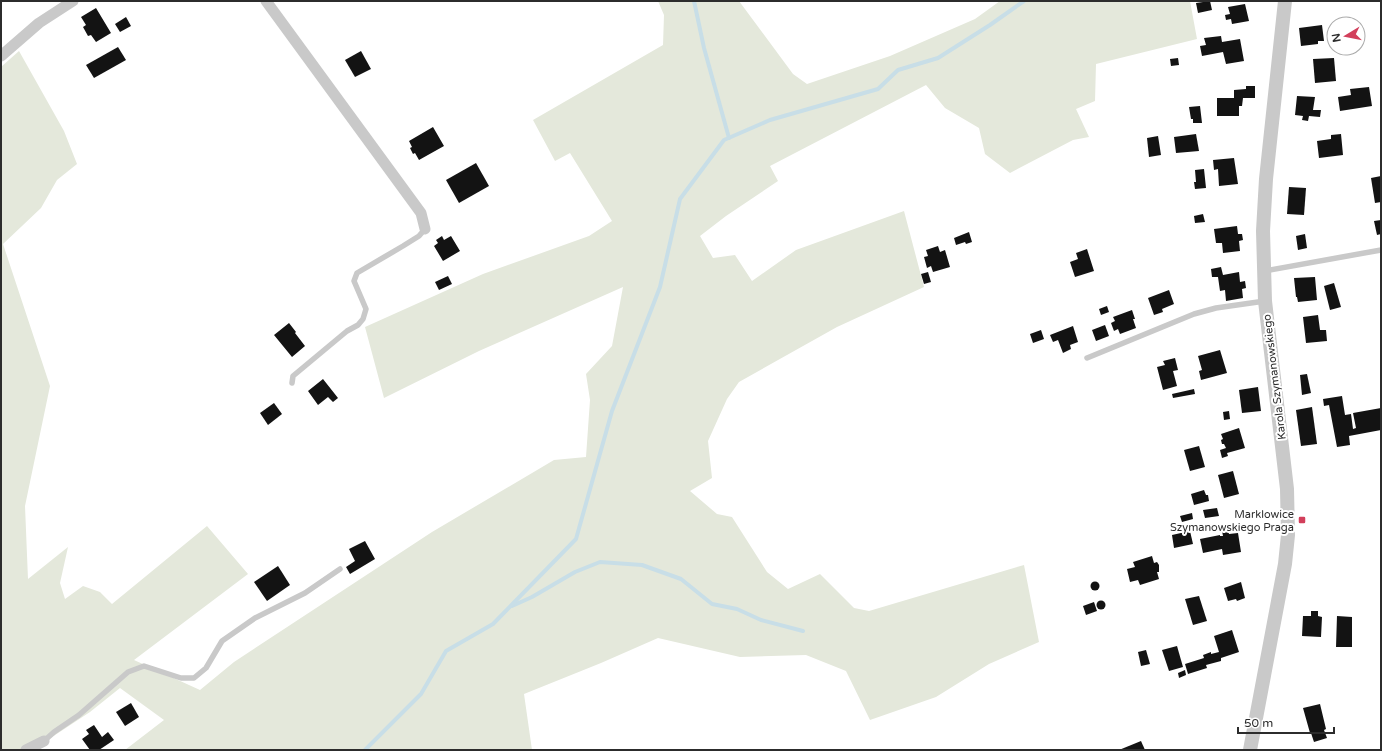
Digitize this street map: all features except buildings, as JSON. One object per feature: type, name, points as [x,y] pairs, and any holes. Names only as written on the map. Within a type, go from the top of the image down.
[{"type":"street","points":[[1,56],[39,23],[74,1]]},
{"type":"street","points":[[266,1],[420,213],[425,229]]},
{"type":"street","name":"Karola Szymanowskiego","points":[[1250,750],[1285,564],[1288,534],[1287,489],[1265,301],[1263,231],[1266,179],[1285,1]]},
{"type":"street","points":[[26,750],[44,741]]},
{"type":"lane","points":[[292,383],[292,376],[347,331],[358,325],[363,319],[366,309],[354,281],[357,273],[419,236],[425,229]]},
{"type":"lane","points":[[1264,271],[1381,250]]},
{"type":"lane","points":[[1087,358],[1194,314],[1216,308],[1265,301]]},
{"type":"lane","points":[[44,741],[54,732],[79,715],[128,672],[144,666],[181,678],[194,678],[206,668],[222,641],[255,618],[306,593],[340,569]]},
{"type":"shaded area","points":[[658,1],[739,1],[793,74],[807,84],[890,56],[975,19],[1000,1],[1190,1],[1197,39],[1096,64],[1095,101],[1076,109],[1089,137],[1073,140],[1010,173],[985,154],[979,128],[945,108],[926,85],[770,166],[778,181],[726,216],[700,236],[713,258],[735,255],[752,281],[796,250],[904,211],[924,287],[837,327],[739,382],[727,399],[708,441],[712,478],[690,491],[717,514],[732,517],[767,572],[788,589],[820,574],[854,608],[869,611],[1024,565],[1039,642],[989,664],[936,697],[870,720],[846,671],[806,655],[740,657],[658,638],[524,694],[532,750],[125,750],[164,720],[120,688],[90,712],[46,741],[22,750],[1,750],[1,67],[19,51],[64,131],[77,164],[57,180],[41,208],[3,244],[50,386],[25,506],[28,579],[68,547],[60,583],[65,599],[83,586],[100,592],[112,604],[207,526],[248,574],[134,660],[200,690],[234,662],[432,532],[554,460],[586,457],[590,400],[586,374],[612,346],[623,287],[479,351],[384,398],[365,327],[483,274],[589,236],[612,221],[570,153],[555,161],[533,120],[663,45],[664,15]]},
{"type":"waterway","points":[[694,1],[704,48],[729,138]]},
{"type":"waterway","points":[[365,750],[421,694],[446,651],[493,624],[576,539],[612,411],[660,287],[680,199],[724,140],[770,120],[878,89],[898,70],[938,58],[990,25],[1024,1]]},
{"type":"waterway","points":[[512,606],[532,597],[575,572],[600,562],[642,565],[681,579],[712,604],[737,609],[761,620],[803,631]]},
{"type":"place","name":"Marklowice Szymanowskiego Praga","points":[[1302,520]]}]
